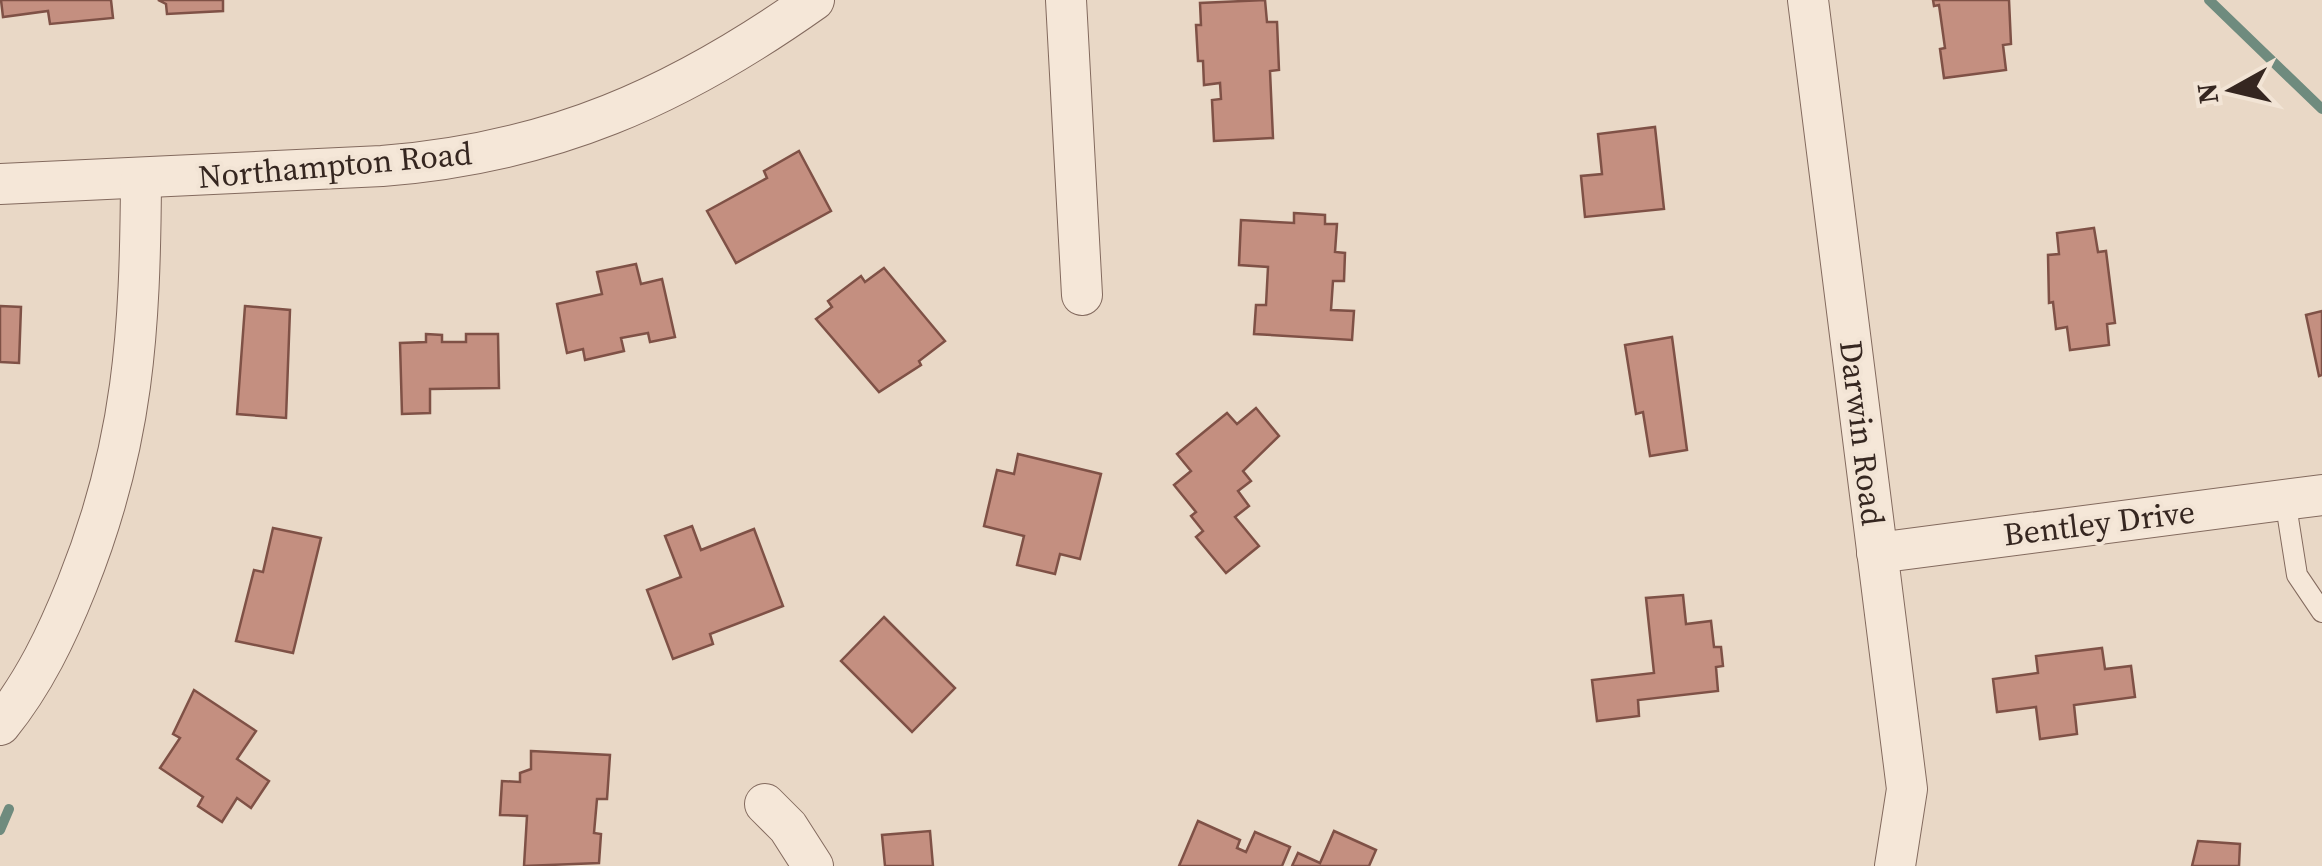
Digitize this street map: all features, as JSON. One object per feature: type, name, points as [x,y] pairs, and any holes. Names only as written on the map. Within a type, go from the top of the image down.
[{"type":"street","name":"Northampton Road","points":[[0,184],[141,180],[444,161],[513,148],[582,128],[655,98],[742,51],[814,0]]},
{"type":"street","points":[[1066,0],[1082,295]]},
{"type":"street","name":"Darwin Road","points":[[1808,0],[1907,789],[1895,866]]},
{"type":"street","points":[[0,726],[41,665],[106,514],[122,452],[136,364],[141,180]]},
{"type":"street","name":"Bentley Drive","points":[[1877,553],[2303,497]]},
{"type":"street","points":[[765,804],[788,827],[812,866]]},
{"type":"lane","points":[[2303,497],[2296,575],[2322,612]]},
{"type":"building","points":[[1,0],[111,0],[113,18],[50,24],[48,11],[3,17]]},
{"type":"building","points":[[158,0],[223,0],[223,11],[167,14],[166,4]]},
{"type":"building","points":[[1265,0],[1267,22],[1277,22],[1279,70],[1270,71],[1273,138],[1214,141],[1212,100],[1221,99],[1220,83],[1204,85],[1203,61],[1198,61],[1196,25],[1201,25],[1200,3]]},
{"type":"building","points":[[1933,0],[2009,0],[2011,44],[2003,45],[2006,70],[1944,78],[1940,49],[1945,48],[1939,5],[1934,6]]},
{"type":"building","points":[[1655,127],[1664,209],[1585,217],[1581,176],[1602,174],[1598,134]]},
{"type":"building","points":[[799,151],[831,211],[736,263],[707,211],[767,178],[764,171]]},
{"type":"building","points":[[1294,213],[1325,215],[1325,224],[1337,224],[1335,252],[1345,253],[1344,281],[1333,281],[1331,310],[1354,311],[1352,340],[1254,334],[1256,305],[1266,305],[1268,267],[1239,265],[1241,220],[1294,223]]},
{"type":"building","points":[[2094,228],[2098,252],[2106,251],[2115,323],[2107,324],[2109,345],[2070,350],[2067,327],[2056,329],[2053,302],[2049,303],[2048,255],[2059,254],[2057,233]]},
{"type":"building","points":[[636,264],[641,284],[662,279],[675,337],[650,342],[648,333],[621,338],[624,351],[585,360],[583,349],[567,353],[557,304],[602,294],[597,272]]},
{"type":"building","points":[[884,268],[945,341],[919,361],[921,365],[879,392],[816,319],[832,307],[828,301],[861,276],[865,282]]},
{"type":"building","points":[[0,306],[21,307],[19,363],[0,362]]},
{"type":"building","points":[[245,306],[290,310],[286,418],[237,414]]},
{"type":"building","points":[[2322,311],[2322,375],[2319,376],[2306,315]]},
{"type":"building","points":[[426,334],[442,335],[442,342],[466,342],[466,334],[498,334],[499,388],[430,389],[430,413],[402,414],[400,343],[426,342]]},
{"type":"building","points":[[1672,337],[1687,450],[1650,456],[1643,412],[1636,414],[1625,345]]},
{"type":"building","points":[[1256,408],[1279,436],[1243,471],[1251,481],[1238,491],[1249,506],[1235,517],[1259,546],[1226,573],[1196,537],[1203,531],[1191,516],[1196,512],[1174,485],[1191,471],[1177,454],[1227,413],[1237,424]]},
{"type":"building","points":[[1018,454],[1101,474],[1080,559],[1060,554],[1055,574],[1017,565],[1024,536],[984,526],[997,470],[1014,474]]},
{"type":"building","points":[[692,526],[701,550],[754,529],[783,606],[710,634],[713,644],[673,659],[647,590],[681,577],[665,536]]},
{"type":"building","points":[[273,528],[321,538],[293,653],[236,641],[254,570],[263,572]]},
{"type":"building","points":[[1683,595],[1686,624],[1711,621],[1714,647],[1721,647],[1723,666],[1716,667],[1718,691],[1638,700],[1639,716],[1597,721],[1592,680],[1654,673],[1646,598]]},
{"type":"building","points":[[884,617],[955,688],[912,732],[841,661]]},
{"type":"building","points":[[2102,648],[2105,669],[2131,666],[2135,697],[2074,705],[2077,734],[2040,739],[2036,707],[1997,712],[1993,679],[2038,673],[2036,656]]},
{"type":"building","points":[[194,690],[256,731],[237,759],[269,781],[251,808],[237,798],[222,822],[198,806],[203,797],[160,768],[180,738],[173,734]]},
{"type":"building","points":[[531,751],[610,755],[607,799],[597,799],[594,833],[601,834],[599,863],[524,866],[527,816],[500,815],[502,781],[520,782],[520,773],[531,769]]},
{"type":"building","points":[[1198,821],[1240,840],[1237,848],[1246,852],[1255,832],[1290,847],[1282,866],[1179,866]]},
{"type":"building","points":[[930,831],[933,866],[885,866],[882,835]]},
{"type":"building","points":[[1334,831],[1376,850],[1369,866],[1292,866],[1298,853],[1320,863]]},
{"type":"building","points":[[2198,841],[2240,844],[2239,866],[2192,866]]},
{"type":"waterway","points":[[2209,0],[2322,109]]},
{"type":"waterway","points":[[0,830],[9,809]]}]
